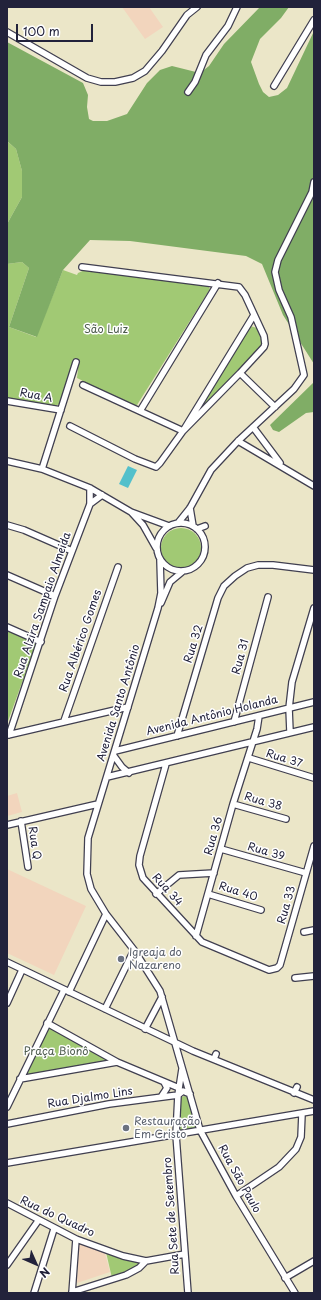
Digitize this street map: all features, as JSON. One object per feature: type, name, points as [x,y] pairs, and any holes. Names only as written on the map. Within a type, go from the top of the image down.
[{"type":"street","points":[[7,32],[87,78],[101,82],[115,82],[133,78],[145,71],[162,51],[187,16],[196,7]]},
{"type":"street","points":[[188,92],[195,82],[206,56],[228,26],[237,7]]},
{"type":"street","points":[[274,86],[314,20]]},
{"type":"street","points":[[178,523],[190,508],[211,470],[238,441],[294,389],[304,375],[292,317],[277,285],[275,272],[278,260],[312,192],[314,182]]},
{"type":"street","points":[[82,267],[218,283],[239,287],[245,295],[264,336],[264,347],[183,431]]},
{"type":"street","points":[[140,411],[218,283]]},
{"type":"street","points":[[70,426],[135,459],[156,467],[183,431],[254,315]]},
{"type":"street","points":[[42,469],[76,362]]},
{"type":"street","points":[[240,373],[275,407]]},
{"type":"street","points":[[83,385],[183,431]]},
{"type":"street","name":"Rua A","points":[[7,401],[61,410]]},
{"type":"street","points":[[253,427],[282,465]]},
{"type":"street","points":[[238,441],[282,465],[314,486]]},
{"type":"street","points":[[7,461],[42,469],[90,488],[131,512],[169,526]]},
{"type":"street","name":"Rua Alzira Sampaio Almeida","points":[[8,735],[41,642],[55,596],[90,504],[90,488]]},
{"type":"street","points":[[90,504],[102,495]]},
{"type":"street","points":[[131,512],[143,525],[156,548],[160,560],[169,569],[182,572],[194,568],[202,559],[205,543],[195,527],[190,508]]},
{"type":"street","points":[[156,548],[160,535],[169,526],[178,523],[195,527],[205,526]]},
{"type":"street","points":[[7,525],[24,530],[72,551]]},
{"type":"street","name":"Avenida Santo Antônio","points":[[158,608],[160,593],[160,560]]},
{"type":"street","name":"Rua 32","points":[[177,736],[218,598],[224,586],[247,568],[273,565],[314,570]]},
{"type":"street","name":"Rua Albérico Gomes","points":[[64,722],[118,567]]},
{"type":"street","name":"Avenida Santo Antônio","points":[[134,950],[106,914],[91,889],[87,874],[88,838],[158,608],[170,582],[182,572]]},
{"type":"street","points":[[7,575],[55,596]]},
{"type":"street","name":"Rua 31","points":[[234,722],[268,598]]},
{"type":"street","points":[[290,732],[289,708],[292,682],[314,608]]},
{"type":"street","points":[[7,627],[41,642]]},
{"type":"street","name":"Avenida Antônio Holanda","points":[[115,753],[314,702]]},
{"type":"street","points":[[8,735],[128,707]]},
{"type":"street","name":"Rua 36","points":[[196,936],[233,804],[254,741],[259,716]]},
{"type":"street","points":[[107,777],[129,773],[314,727]]},
{"type":"street","points":[[115,753],[122,767],[129,773]]},
{"type":"street","name":"Rua 37","points":[[248,758],[314,778]]},
{"type":"street","name":"Rua 34","points":[[166,764],[140,856],[139,865],[143,878],[156,894],[202,942],[213,948],[269,970],[277,968]]},
{"type":"street","points":[[7,825],[98,804]]},
{"type":"street","name":"Rua 38","points":[[233,804],[286,820]]},
{"type":"street","name":"Rua Q","points":[[21,821],[28,867]]},
{"type":"street","name":"Rua 33","points":[[277,968],[280,965],[314,846]]},
{"type":"street","name":"Rua 39","points":[[221,849],[306,873]]},
{"type":"street","points":[[156,894],[179,875],[214,873]]},
{"type":"street","name":"Rua 40","points":[[208,894],[261,910]]},
{"type":"street","points":[[7,1107],[47,1023],[67,991],[106,914]]},
{"type":"street","points":[[304,932],[314,930]]},
{"type":"street","points":[[105,1009],[134,950]]},
{"type":"street","name":"Rua São Paulo","points":[[134,950],[152,975],[162,997],[200,1130],[236,1196],[295,1293]]},
{"type":"street","points":[[7,962],[175,1043],[195,1052],[215,1057],[312,1100],[312,1112],[7,1164]]},
{"type":"street","points":[[7,1003],[22,970]]},
{"type":"street","points":[[295,978],[314,976]]},
{"type":"street","points":[[145,1029],[162,997]]},
{"type":"street","points":[[47,1023],[117,1062],[179,1088]]},
{"type":"street","points":[[162,1037],[171,1029]]},
{"type":"street","points":[[179,1057],[195,1052],[201,1047]]},
{"type":"street","points":[[20,1079],[117,1062]]},
{"type":"street","name":"Rua Sete de Setembro","points":[[182,1066],[178,1096],[176,1135],[188,1293]]},
{"type":"street","points":[[161,1097],[166,1088],[164,1082]]},
{"type":"street","points":[[294,1093],[297,1086]]},
{"type":"street","name":"Rua Djalmo Lins","points":[[7,1124],[102,1105],[178,1096],[183,1091],[190,1094]]},
{"type":"street","points":[[236,1196],[279,1167],[296,1149],[301,1137],[302,1114]]},
{"type":"street","name":"Rua do Quadro","points":[[7,1203],[38,1221],[76,1239],[122,1256],[146,1261]]},
{"type":"street","points":[[7,1265],[38,1221]]},
{"type":"street","points":[[34,1293],[54,1229]]},
{"type":"street","points":[[76,1239],[72,1293],[126,1275],[139,1268],[146,1261],[185,1254]]},
{"type":"street","points":[[285,1278],[314,1261]]},
{"type":"shaded area","points":[[122,7],[149,7],[163,27],[145,39]]},
{"type":"shaded area","points":[[17,793],[22,812],[7,816],[7,796]]},
{"type":"shaded area","points":[[7,869],[86,906],[54,975],[7,953]]},
{"type":"shaded area","points":[[79,1243],[104,1250],[110,1272],[77,1283]]},
{"type":"green space","points":[[260,7],[289,7],[281,18],[260,39],[251,62],[263,92],[269,97],[278,95],[287,88],[314,31],[314,364],[283,315],[262,264],[246,256],[130,241],[90,240],[63,270],[37,337],[9,327],[29,268],[22,262],[7,264],[7,224],[22,197],[22,171],[16,149],[7,141],[7,42],[83,83],[88,95],[87,107],[89,119],[93,121],[107,121],[127,114],[147,83],[160,70],[172,66],[200,73],[209,66],[224,44]]},
{"type":"green space","points":[[8,142],[16,149],[22,171],[22,197],[7,224]]},
{"type":"green space","name":"São Luiz","points":[[22,262],[29,268],[9,327],[36,337],[63,270],[77,275],[78,273],[87,269],[207,284],[210,289],[137,405],[134,406],[77,378],[78,369],[76,362],[73,363],[59,404],[54,407],[7,398],[7,264]]},
{"type":"green space","points":[[250,326],[257,328],[263,345],[196,413]]},
{"type":"green space","points":[[314,382],[314,412],[306,413],[279,432],[273,430],[270,425]]},
{"type":"green space","points":[[185,528],[192,531],[198,537],[201,548],[200,556],[192,565],[185,568],[177,568],[170,565],[162,556],[161,544],[164,537],[173,529]]},
{"type":"green space","points":[[7,630],[36,644],[7,724]]},
{"type":"green space","name":"Praça Bionô","points":[[48,1027],[114,1061],[24,1076]]},
{"type":"green space","points":[[184,1096],[190,1098],[198,1129],[179,1133],[180,1098]]},
{"type":"green space","points":[[106,1252],[143,1262],[138,1267],[112,1278]]},
{"type":"water","points":[[128,466],[137,470],[128,488],[119,484]]},
{"type":"place","name":"Igreaja do Nazareno","points":[[121,959]]},
{"type":"place","name":"Restauração Em Cristo","points":[[126,1128]]}]
